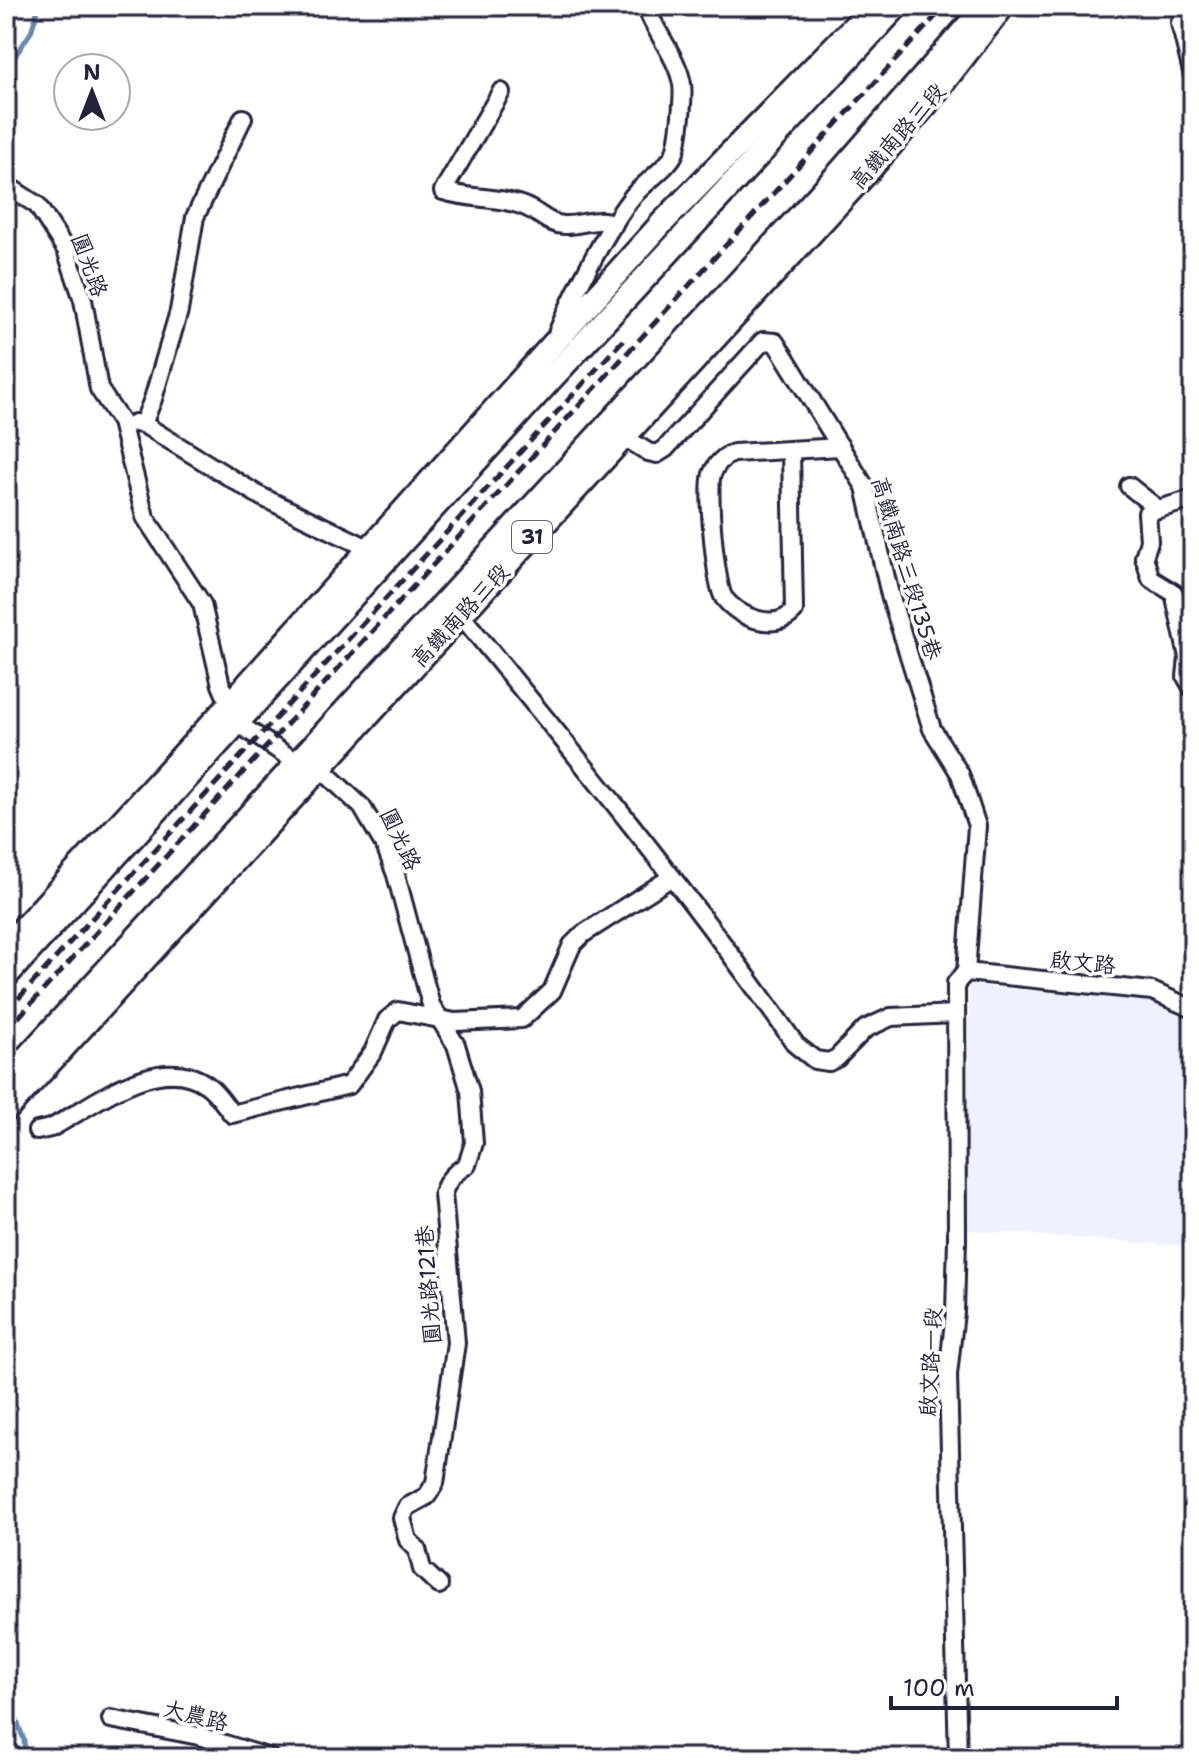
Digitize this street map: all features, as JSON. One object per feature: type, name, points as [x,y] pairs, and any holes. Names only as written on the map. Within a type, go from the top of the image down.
[{"type":"main road","points":[[233,714],[370,549],[662,223],[874,6]]},
{"type":"main road","points":[[6,976],[44,919],[897,6]]},
{"type":"main road","name":"高鐵南路三段","points":[[6,1110],[45,1052],[309,765],[557,481],[850,161],[986,6]]},
{"type":"main road","name":"高鐵南路三段","points":[[309,765],[460,614],[869,170],[928,102],[1003,6]]},
{"type":"main road","points":[[1184,6],[1193,40]]},
{"type":"main road","points":[[467,442],[550,380]]},
{"type":"main road","points":[[557,481],[624,437]]},
{"type":"main road","points":[[6,947],[44,919]]},
{"type":"main road","name":"高鐵南路三段","points":[[6,1080],[45,1052]]},
{"type":"street","points":[[552,348],[567,311],[614,224],[632,197],[675,153],[683,105],[682,82],[646,6]]},
{"type":"street","points":[[1176,6],[1193,76]]},
{"type":"street","points":[[501,92],[443,191],[462,197],[516,203],[547,221],[565,225],[593,221],[614,224]]},
{"type":"street","points":[[143,424],[179,311],[195,217],[243,118]]},
{"type":"street","name":"圓光路","points":[[6,185],[37,205],[66,250],[83,300],[99,389],[121,422],[145,517],[202,604],[221,685],[233,714],[309,765],[362,807],[386,848],[431,1005],[441,1018]]},
{"type":"street","name":"高鐵南路三段135巷","points":[[624,437],[648,452],[657,454],[665,449],[763,341],[775,342],[865,487],[890,595],[932,729],[960,774],[975,813],[977,826],[966,972]]},
{"type":"street","points":[[121,422],[143,424],[260,496],[370,549]]},
{"type":"street","points":[[791,451],[794,611],[787,619],[773,623],[738,610],[723,597],[717,574],[710,485],[713,470],[726,455],[841,447]]},
{"type":"street","points":[[1129,486],[1158,509]]},
{"type":"street","points":[[1193,499],[1147,513],[1149,541],[1144,557],[1151,579],[1174,593],[1188,657],[1186,677],[1193,689]]},
{"type":"street","points":[[460,614],[606,791],[737,961],[796,1045],[815,1060],[829,1062],[837,1058],[865,1029],[891,1017],[956,1014]]},
{"type":"street","points":[[37,1131],[51,1128],[130,1083],[171,1074],[187,1076],[210,1086],[232,1114],[349,1085],[373,1052],[387,1020],[398,1011],[467,1023],[522,1019],[552,991],[572,945],[583,934],[672,877]]},
{"type":"street","name":"啟文路","points":[[966,972],[1152,991],[1193,1009]]},
{"type":"street","name":"啟文路一段","points":[[958,1758],[948,1375],[955,1312],[957,1239],[956,983],[966,972]]},
{"type":"street","name":"圓光路121巷","points":[[439,1585],[422,1569],[417,1549],[408,1540],[402,1518],[407,1507],[427,1496],[435,1483],[456,1343],[443,1193],[447,1182],[467,1165],[474,1143],[470,1091],[456,1045],[441,1018]]},
{"type":"street","name":"大農路","points":[[111,1719],[199,1736],[270,1758]]},
{"type":"shaded area","points":[[969,985],[1163,1003],[1193,1019],[1193,1247],[967,1230]]},
{"type":"waterway","points":[[6,70],[31,32],[39,6]]},
{"type":"waterway","points":[[6,1690],[24,1740],[25,1758]]},
{"type":"railway","points":[[6,1031],[945,6]]},
{"type":"railway","points":[[6,1012],[625,338]]}]
